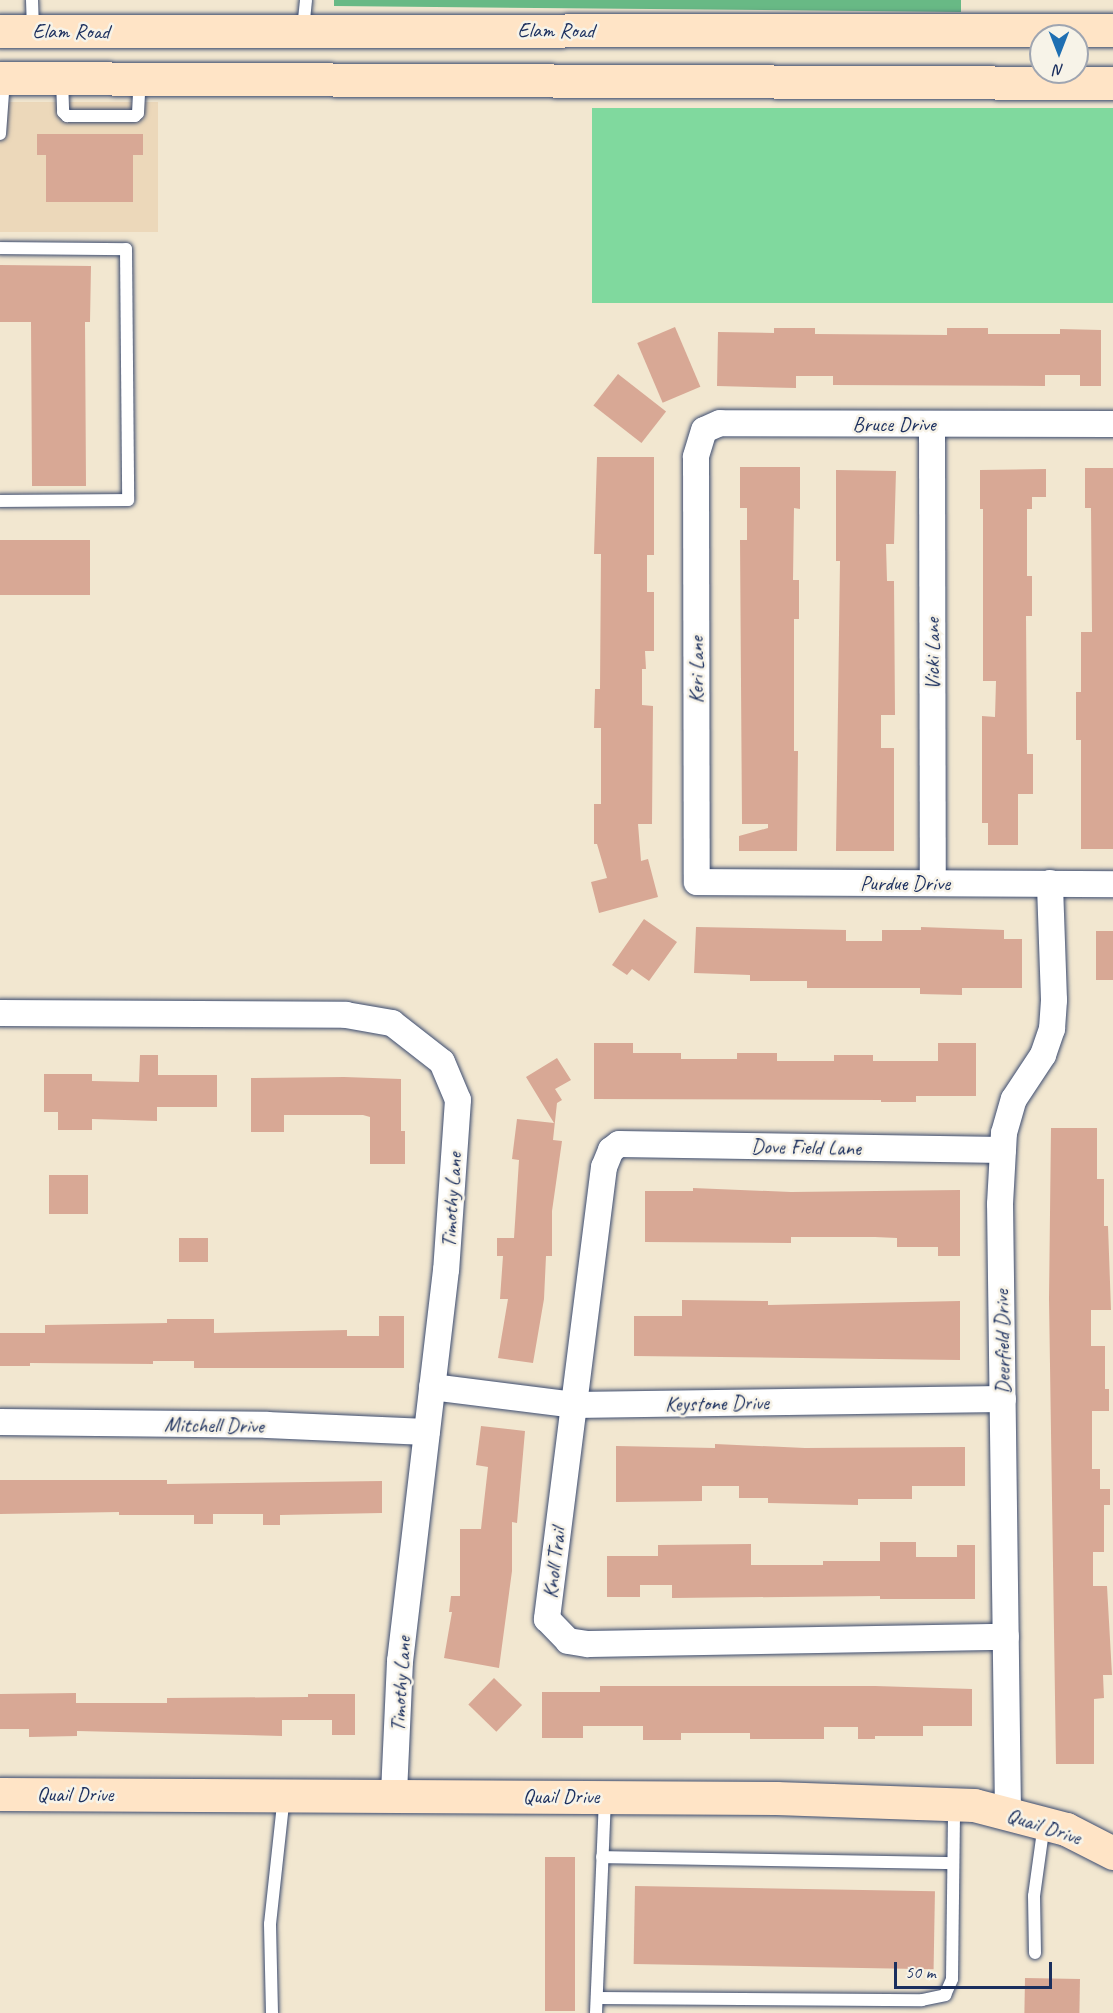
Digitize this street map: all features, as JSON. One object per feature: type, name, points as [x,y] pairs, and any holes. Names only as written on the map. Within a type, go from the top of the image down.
[{"type":"main road","name":"Elam Road","points":[[0,31],[33,16],[304,15],[538,30],[1113,30]]},
{"type":"main road","points":[[33,16],[24,78],[1113,82]]},
{"type":"main road","points":[[538,30],[539,81]]},
{"type":"main road","name":"Quail Drive","points":[[0,1794],[776,1798],[974,1805],[1066,1828],[1113,1853]]},
{"type":"street","name":"Bruce Drive","points":[[696,457],[704,430],[720,423],[1113,424]]},
{"type":"street","name":"Vicki Lane","points":[[932,424],[933,883]]},
{"type":"street","name":"Keri Lane","points":[[696,457],[697,882]]},
{"type":"street","name":"Purdue Drive","points":[[697,882],[1113,884]]},
{"type":"street","name":"Deerfield Drive","points":[[1008,1814],[1000,1204],[1004,1132],[1014,1099],[1044,1055],[1052,1029],[1054,1000],[1050,884]]},
{"type":"street","name":"Timothy Lane","points":[[0,1013],[346,1015],[392,1023],[442,1062],[458,1100],[446,1270],[400,1661],[394,1795]]},
{"type":"street","name":"Dove Field Lane","points":[[611,1150],[619,1144],[1003,1150]]},
{"type":"street","name":"Knoll Trail","points":[[611,1150],[604,1167],[547,1619],[568,1641],[588,1644],[1006,1637]]},
{"type":"street","name":"Keystone Drive","points":[[432,1388],[574,1405],[1003,1399]]},
{"type":"street","name":"Mitchell Drive","points":[[0,1422],[267,1425],[427,1432]]},
{"type":"lane","points":[[0,134],[24,78]]},
{"type":"lane","points":[[0,248],[126,249],[128,501],[0,501]]},
{"type":"lane","points":[[272,2013],[270,1924],[285,1795]]},
{"type":"lane","points":[[596,2013],[605,1797]]},
{"type":"lane","points":[[597,1998],[922,2000],[945,1995],[952,1979],[954,1804]]},
{"type":"lane","points":[[1035,1953],[1034,1896],[1044,1823]]},
{"type":"lane","points":[[602,1857],[953,1863]]},
{"type":"shaded area","points":[[0,102],[158,102],[158,232],[0,232]]},
{"type":"green space","points":[[334,0],[961,0],[961,12],[334,6]]},
{"type":"green space","points":[[592,108],[1113,108],[1113,303],[592,303]]},
{"type":"building","points":[[37,134],[143,134],[143,155],[133,155],[133,202],[46,202],[46,155],[37,155]]},
{"type":"building","points":[[0,265],[91,266],[90,322],[85,322],[86,486],[32,486],[31,322],[0,322]]},
{"type":"building","points":[[675,327],[700,387],[663,403],[637,343]]},
{"type":"building","points":[[774,328],[815,328],[815,334],[947,335],[947,328],[988,328],[988,334],[1060,334],[1060,329],[1101,330],[1101,386],[1080,386],[1080,375],[1045,375],[1045,386],[833,385],[833,376],[796,376],[796,388],[717,386],[718,332],[774,333]]},
{"type":"building","points":[[618,374],[666,412],[641,443],[593,406]]},
{"type":"building","points":[[597,457],[654,457],[654,555],[647,555],[647,592],[654,592],[654,651],[645,651],[646,669],[642,669],[642,705],[653,706],[652,824],[638,824],[641,861],[648,859],[658,897],[599,913],[591,882],[607,878],[597,844],[594,844],[594,804],[601,804],[601,728],[594,728],[595,689],[600,689],[601,554],[594,554]]},
{"type":"building","points":[[740,467],[800,467],[800,509],[794,508],[793,580],[799,580],[799,619],[794,619],[794,751],[798,751],[797,851],[739,851],[739,836],[768,828],[768,824],[742,824],[740,540],[747,540],[747,508],[740,508]]},
{"type":"building","points":[[1085,468],[1113,468],[1113,849],[1081,849],[1081,740],[1076,740],[1076,692],[1081,692],[1081,632],[1092,632],[1091,508],[1085,508]]},
{"type":"building","points":[[1046,469],[1046,497],[1032,497],[1032,509],[1027,509],[1027,576],[1032,576],[1032,616],[1026,616],[1027,754],[1033,754],[1033,794],[1018,794],[1018,845],[988,845],[988,823],[982,823],[982,716],[995,717],[996,681],[983,681],[983,509],[980,509],[980,470]]},
{"type":"building","points":[[836,470],[896,471],[894,544],[886,544],[887,581],[894,581],[895,715],[881,715],[881,748],[894,748],[894,851],[836,851],[840,561],[836,561]]},
{"type":"building","points":[[0,540],[90,540],[90,595],[0,595]]},
{"type":"building","points":[[644,919],[677,942],[649,981],[632,969],[627,975],[612,965]]},
{"type":"building","points":[[696,927],[846,930],[846,941],[882,941],[882,930],[921,930],[921,927],[1004,930],[1004,939],[1022,939],[1022,988],[962,988],[962,995],[920,994],[920,988],[807,988],[807,981],[750,981],[750,975],[694,973]]},
{"type":"building","points":[[1096,931],[1113,931],[1113,980],[1096,980]]},
{"type":"building","points":[[594,1043],[633,1043],[633,1053],[681,1053],[681,1059],[737,1059],[737,1053],[777,1053],[777,1061],[834,1061],[834,1055],[873,1055],[873,1061],[938,1061],[938,1043],[976,1043],[976,1096],[916,1096],[916,1102],[594,1099]]},
{"type":"building","points":[[140,1055],[158,1055],[158,1075],[217,1075],[217,1107],[157,1107],[157,1121],[92,1119],[92,1130],[58,1130],[58,1112],[44,1112],[44,1074],[92,1074],[92,1081],[139,1082]]},
{"type":"building","points":[[557,1058],[571,1080],[555,1089],[562,1100],[557,1103],[553,1140],[562,1141],[552,1211],[552,1256],[546,1256],[544,1299],[533,1363],[498,1358],[508,1299],[500,1299],[503,1256],[497,1256],[497,1238],[514,1238],[519,1160],[512,1159],[517,1119],[554,1123],[526,1077]]},
{"type":"building","points":[[251,1078],[401,1079],[401,1131],[405,1131],[405,1164],[370,1164],[370,1117],[363,1115],[284,1115],[284,1132],[251,1132]]},
{"type":"building","points":[[1051,1128],[1097,1128],[1097,1179],[1104,1179],[1104,1226],[1108,1226],[1111,1310],[1091,1310],[1091,1346],[1105,1346],[1105,1389],[1109,1389],[1109,1411],[1092,1411],[1092,1469],[1100,1469],[1100,1489],[1110,1489],[1110,1505],[1104,1505],[1104,1552],[1093,1552],[1093,1586],[1107,1586],[1112,1675],[1103,1675],[1104,1698],[1094,1699],[1094,1764],[1056,1764],[1049,1299]]},
{"type":"building","points":[[49,1175],[88,1175],[88,1214],[49,1214]]},
{"type":"building","points":[[693,1188],[791,1192],[960,1190],[960,1256],[938,1256],[938,1247],[897,1247],[897,1238],[875,1237],[791,1237],[791,1243],[645,1242],[645,1191],[693,1191]]},
{"type":"building","points":[[179,1238],[208,1238],[208,1262],[179,1262]]},
{"type":"building","points":[[682,1300],[768,1301],[768,1305],[960,1301],[960,1360],[634,1356],[634,1316],[682,1316]]},
{"type":"building","points":[[379,1316],[404,1316],[404,1368],[194,1368],[194,1361],[153,1361],[153,1364],[30,1363],[30,1366],[0,1366],[0,1333],[45,1333],[45,1325],[167,1323],[167,1319],[214,1319],[214,1333],[347,1330],[347,1336],[379,1336]]},
{"type":"building","points":[[481,1426],[525,1431],[517,1523],[512,1522],[512,1571],[499,1668],[444,1658],[452,1612],[449,1612],[451,1596],[460,1596],[460,1529],[481,1529],[488,1467],[476,1465]]},
{"type":"building","points":[[715,1444],[805,1448],[965,1447],[965,1486],[912,1486],[912,1499],[858,1499],[858,1505],[768,1503],[768,1498],[739,1498],[739,1486],[702,1486],[702,1501],[616,1502],[616,1446],[715,1448]]},
{"type":"building","points":[[0,1480],[167,1480],[167,1484],[382,1481],[382,1513],[280,1515],[280,1525],[263,1525],[263,1514],[213,1514],[213,1524],[194,1524],[194,1515],[119,1515],[119,1512],[0,1514]]},
{"type":"building","points":[[880,1542],[916,1542],[916,1557],[957,1557],[957,1545],[975,1545],[975,1599],[880,1599],[880,1596],[672,1598],[672,1585],[640,1585],[640,1597],[607,1597],[607,1556],[658,1556],[658,1545],[751,1544],[751,1565],[823,1565],[823,1561],[880,1561]]},
{"type":"building","points":[[494,1678],[522,1705],[496,1732],[468,1705]]},
{"type":"building","points":[[600,1686],[875,1686],[972,1689],[972,1726],[923,1726],[923,1736],[875,1736],[875,1739],[858,1739],[858,1727],[824,1727],[824,1739],[750,1739],[750,1733],[681,1733],[681,1740],[643,1740],[643,1726],[583,1726],[583,1738],[542,1738],[542,1692],[600,1692]]},
{"type":"building","points":[[76,1693],[76,1703],[167,1703],[167,1698],[308,1697],[308,1694],[355,1694],[355,1735],[332,1735],[332,1720],[282,1720],[282,1736],[77,1731],[77,1736],[29,1737],[29,1729],[0,1729],[0,1694]]},
{"type":"building","points":[[545,1857],[575,1857],[575,2011],[545,2011]]},
{"type":"building","points":[[635,1886],[935,1891],[934,1969],[634,1964]]},
{"type":"building","points":[[1025,1978],[1080,1979],[1079,2013],[1024,2013]]}]
